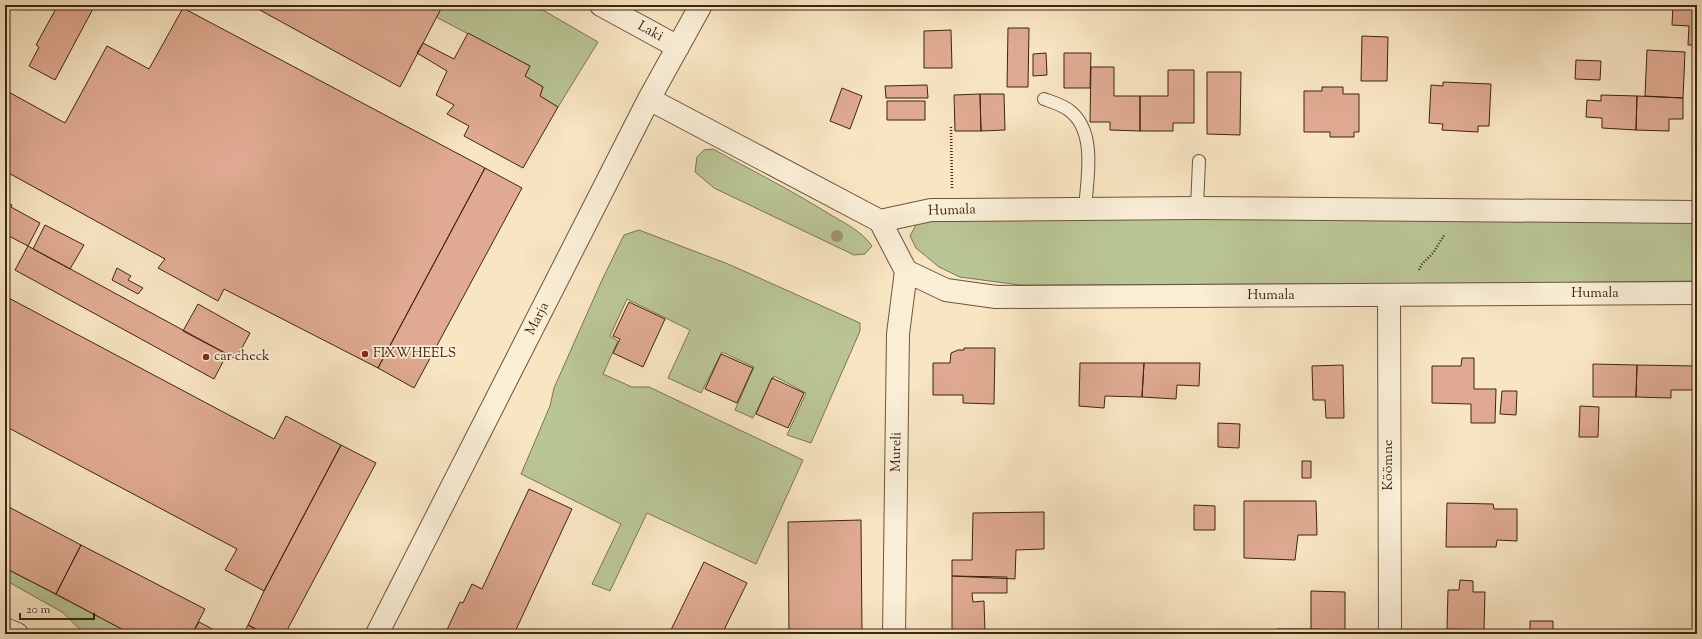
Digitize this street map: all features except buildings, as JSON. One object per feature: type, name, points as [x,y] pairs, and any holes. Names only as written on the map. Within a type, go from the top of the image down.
[{"type":"street","name":"Laki","points":[[601,5],[678,47]]},
{"type":"street","name":"Marja","points":[[377,634],[649,99],[701,5]]},
{"type":"street","points":[[649,99],[880,221],[906,271]]},
{"type":"street","name":"Humala","points":[[880,221],[931,210],[1197,208],[1697,212]]},
{"type":"street","name":"Humala","points":[[906,271],[946,290],[996,297],[1697,293]]},
{"type":"street","name":"Mureli","points":[[894,634],[898,334],[906,271]]},
{"type":"street","name":"Köömne","points":[[1390,634],[1395,295]]},
{"type":"street","points":[[5,629],[17,634]]},
{"type":"lane","points":[[1044,99],[1070,111],[1082,125],[1087,142],[1088,164],[1085,209]]},
{"type":"lane","points":[[1197,208],[1199,161]]},
{"type":"path","points":[[951,126],[953,210]]},
{"type":"path","points":[[1395,295],[1414,280],[1422,264],[1433,253],[1444,236],[1451,221],[1453,210]]},
{"type":"green space","points":[[443,5],[534,5],[598,42],[558,107],[540,96],[543,87],[525,76],[530,66],[436,17]]},
{"type":"green space","points":[[713,149],[784,187],[845,223],[868,240],[872,246],[865,254],[854,255],[714,188],[695,172],[697,157],[704,150]]},
{"type":"green space","points":[[1697,218],[1697,281],[1020,285],[960,277],[939,267],[916,248],[910,236],[917,223],[924,219]]},
{"type":"green space","points":[[639,230],[728,264],[860,323],[860,331],[811,443],[787,435],[806,393],[774,376],[753,418],[735,410],[754,367],[722,352],[701,393],[668,378],[690,330],[627,299],[610,336],[618,341],[603,374],[632,387],[649,387],[803,460],[756,564],[647,513],[610,591],[592,584],[621,524],[521,474],[550,406],[554,388],[602,280],[624,235]]},
{"type":"green space","points":[[5,568],[131,634],[85,634],[62,612],[5,580]]},
{"type":"place","name":"FIXWHEELS","points":[[365,354]]},
{"type":"place","name":"car check","points":[[206,357]]}]
